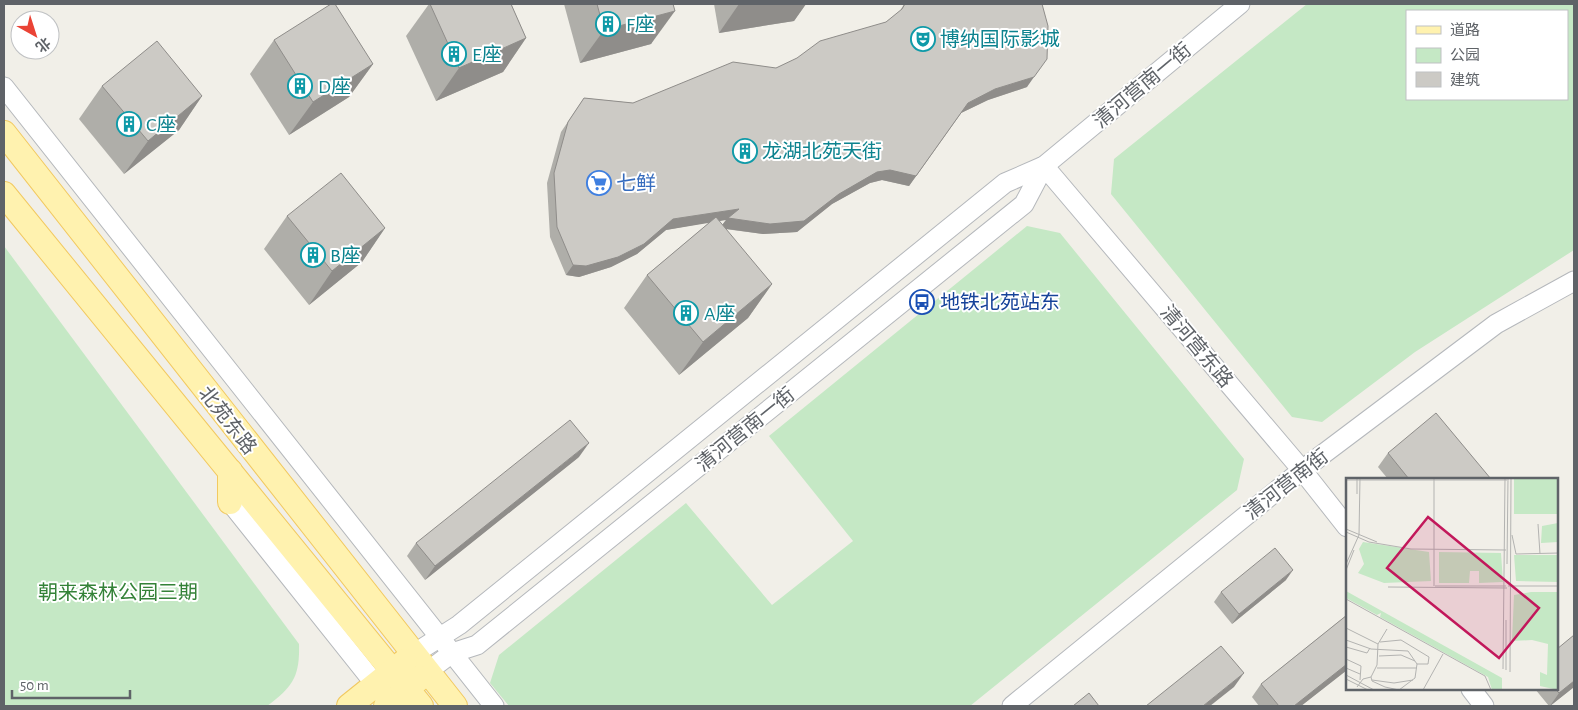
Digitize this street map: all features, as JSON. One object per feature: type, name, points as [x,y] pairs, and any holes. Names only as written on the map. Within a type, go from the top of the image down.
[{"type":"main road","name":"北苑东路","points":[[4,133],[420,664],[455,706]]},
{"type":"main road","name":"北苑东路","points":[[4,194],[230,471],[384,677],[414,698]]},
{"type":"main road","points":[[230,471],[230,502]]},
{"type":"main road","points":[[349,706],[384,677],[420,664],[414,698],[388,706]]},
{"type":"street","name":"清河营南一街","points":[[420,664],[439,638],[460,625],[1005,183],[1044,166],[1240,4]]},
{"type":"street","points":[[4,87],[494,706]]},
{"type":"street","name":"清河营南一街","points":[[420,664],[477,645],[1024,204],[1044,166]]},
{"type":"street","name":"清河营东路","points":[[1044,166],[1302,470],[1346,526]]},
{"type":"street","name":"清河营南街","points":[[1012,706],[1302,470],[1496,324],[1574,281]]},
{"type":"street","points":[[230,502],[384,677],[388,706]]},
{"type":"street","points":[[1472,690],[1484,706]]},
{"type":"green space","points":[[1307,4],[1574,4],[1574,250],[1415,352],[1322,422],[1292,417],[1111,194],[1114,159]]},
{"type":"green space","points":[[1027,226],[1060,233],[1244,459],[1237,490],[970,706],[509,706],[490,683],[499,655],[686,503],[772,605],[853,541],[769,436]]},
{"type":"green space","name":"朝来森林公园三期","points":[[4,246],[299,644],[298,665],[293,680],[283,693],[267,706],[4,706]]},
{"type":"building","points":[[331,4],[335,4],[373,64],[313,102],[274,40]]},
{"type":"building","points":[[430,4],[511,4],[526,38],[459,68]]},
{"type":"building","points":[[597,4],[673,4],[675,11],[604,30]]},
{"type":"building","name":"龙湖北苑天街","points":[[905,4],[1042,4],[1048,26],[1047,59],[1034,77],[995,89],[968,103],[916,176],[890,170],[877,172],[839,194],[804,221],[770,224],[728,218],[739,209],[673,219],[644,244],[618,257],[586,266],[573,265],[557,227],[554,173],[568,122],[584,98],[633,103],[733,62],[776,68],[797,58],[820,41],[886,22],[902,9]]},
{"type":"building","points":[[157,41],[202,96],[148,141],[102,86]]},
{"type":"building","points":[[341,173],[385,228],[332,271],[287,216]]},
{"type":"building","points":[[716,217],[772,284],[703,342],[647,275]]},
{"type":"building","points":[[1436,413],[1490,478],[1408,478],[1388,453]]},
{"type":"building","points":[[570,420],[589,443],[435,566],[416,543]]},
{"type":"building","points":[[1275,548],[1293,570],[1239,614],[1221,592]]},
{"type":"building","points":[[1346,616],[1346,665],[1294,706],[1279,706],[1261,684]]},
{"type":"building","points":[[1574,635],[1574,681],[1559,693],[1556,690],[1558,690],[1558,648]]},
{"type":"building","points":[[1221,646],[1244,673],[1203,706],[1146,706]]},
{"type":"building","points":[[1089,693],[1099,706],[1073,706]]},
{"type":"place","name":"F座","points":[[608,24]]},
{"type":"place","name":"博纳国际影城","points":[[923,39]]},
{"type":"place","name":"E座","points":[[454,54]]},
{"type":"place","name":"D座","points":[[300,86]]},
{"type":"place","name":"C座","points":[[129,124]]},
{"type":"place","name":"龙湖北苑天街","points":[[745,151]]},
{"type":"place","name":"七鲜","points":[[599,183]]},
{"type":"place","name":"B座","points":[[313,255]]},
{"type":"place","name":"地铁北苑站东","points":[[922,302]]},
{"type":"place","name":"A座","points":[[686,313]]}]
